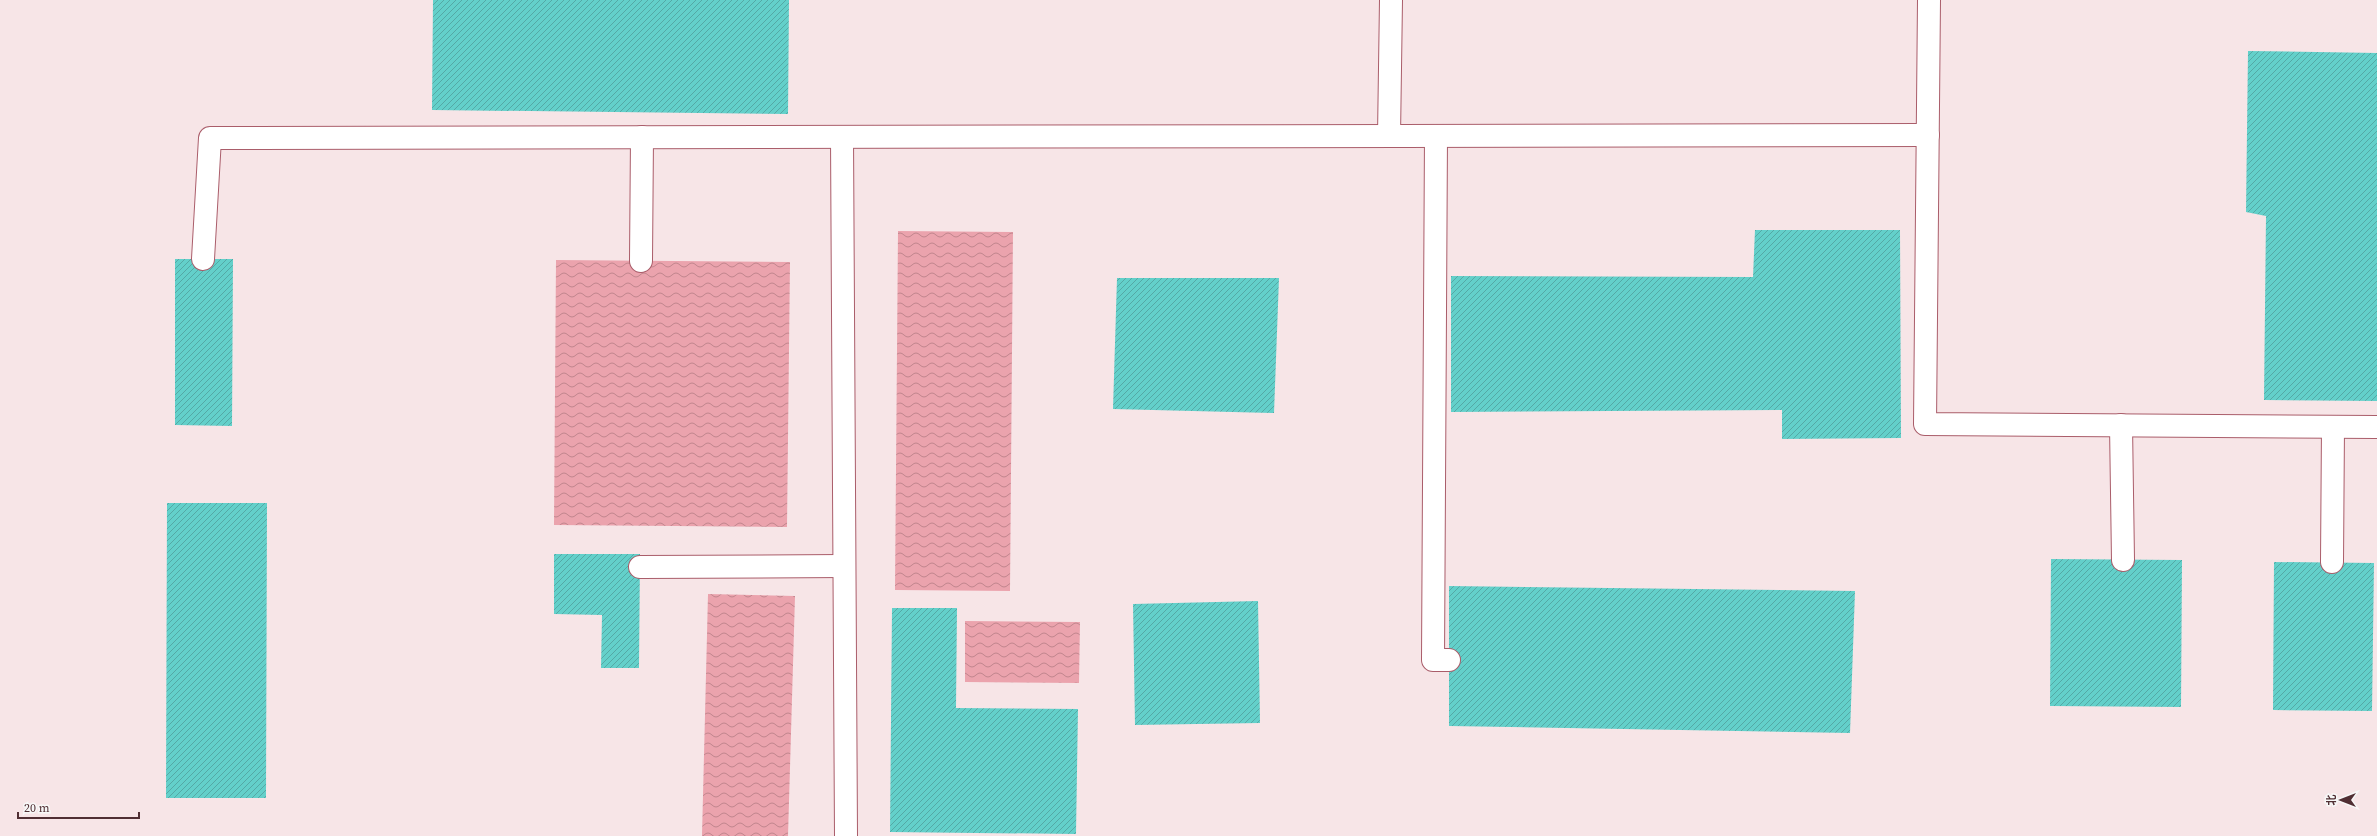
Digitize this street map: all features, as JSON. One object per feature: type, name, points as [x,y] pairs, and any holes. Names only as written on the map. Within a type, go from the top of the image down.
[{"type":"lane","points":[[1389,136],[1391,0]]},
{"type":"lane","points":[[1929,0],[1925,424],[2377,427]]},
{"type":"lane","points":[[203,259],[210,138],[1928,135]]},
{"type":"lane","points":[[842,136],[846,836]]},
{"type":"lane","points":[[1436,136],[1443,349],[1433,660],[1449,660]]},
{"type":"lane","points":[[641,261],[642,137]]},
{"type":"lane","points":[[2120,425],[2122,560]]},
{"type":"lane","points":[[2332,562],[2333,427]]},
{"type":"lane","points":[[640,567],[844,566]]},
{"type":"water","points":[[898,231],[1013,232],[1010,591],[895,590]]},
{"type":"water","points":[[556,260],[790,262],[787,527],[554,525]]},
{"type":"water","points":[[708,594],[795,596],[788,836],[702,836]]},
{"type":"water","points":[[965,621],[1080,622],[1079,683],[965,682]]},
{"type":"building","points":[[433,0],[789,0],[788,114],[432,110]]},
{"type":"building","points":[[2248,51],[2377,53],[2377,401],[2264,400],[2266,216],[2246,212]]},
{"type":"building","points":[[1755,230],[1900,230],[1901,438],[1782,439],[1782,410],[1451,412],[1451,276],[1753,277]]},
{"type":"building","points":[[175,259],[233,259],[232,426],[175,425]]},
{"type":"building","points":[[1117,278],[1279,278],[1274,413],[1113,409]]},
{"type":"building","points":[[167,503],[267,503],[266,798],[166,798]]},
{"type":"building","points":[[554,554],[640,554],[639,668],[601,668],[602,615],[554,614]]},
{"type":"building","points":[[2051,559],[2182,560],[2181,707],[2050,706]]},
{"type":"building","points":[[2274,562],[2374,563],[2372,711],[2273,710]]},
{"type":"building","points":[[1449,586],[1855,591],[1850,733],[1449,726]]},
{"type":"building","points":[[1258,601],[1260,723],[1135,725],[1133,604]]},
{"type":"building","points":[[892,608],[957,608],[956,708],[1078,709],[1076,834],[890,832]]}]
